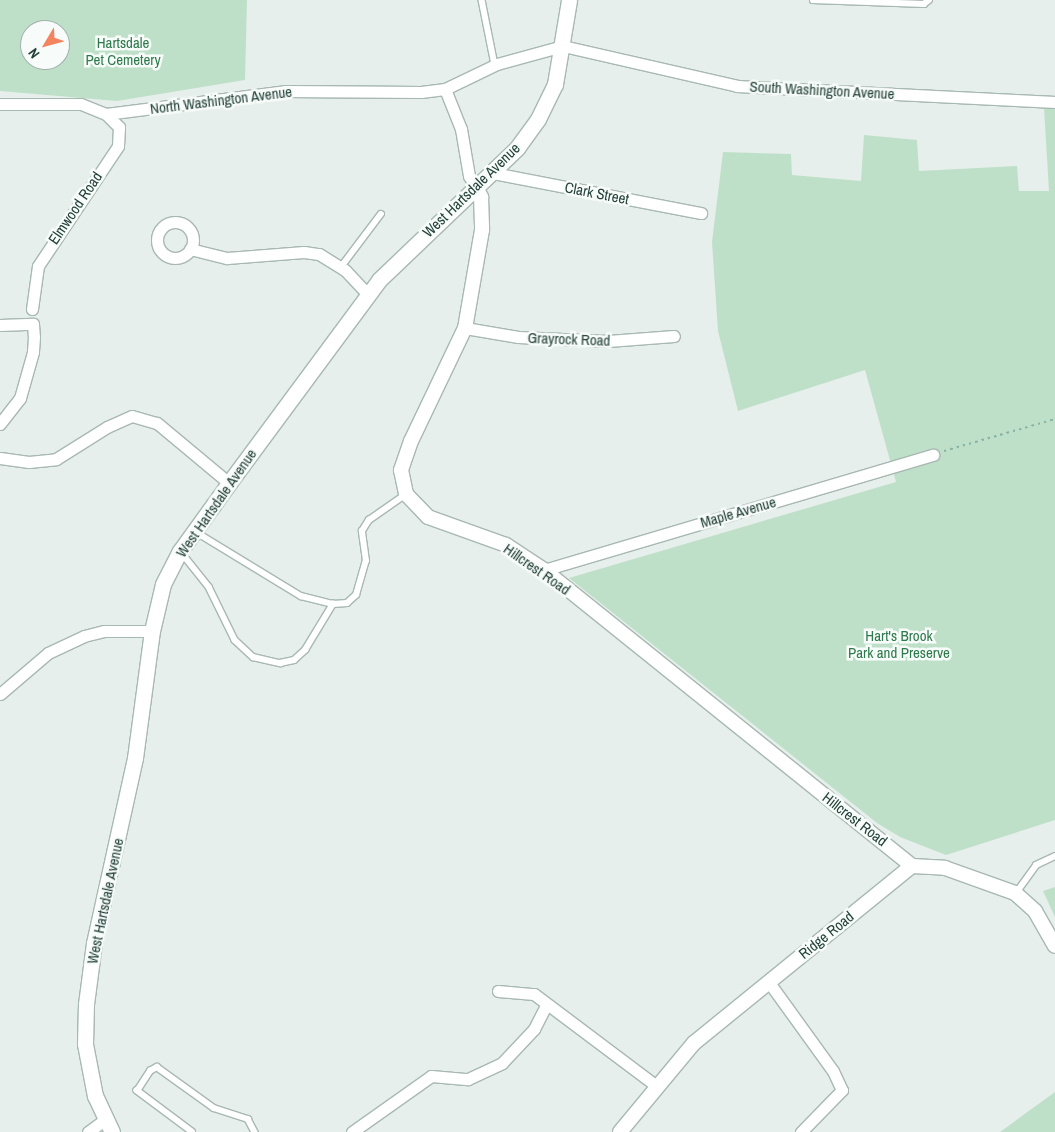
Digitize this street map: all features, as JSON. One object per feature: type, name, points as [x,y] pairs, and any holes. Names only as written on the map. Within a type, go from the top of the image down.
[{"type":"main road","name":"West Hartsdale Avenue","points":[[109,1125],[96,1096],[85,1044],[86,1004],[94,943],[135,758],[152,631],[163,584],[180,551],[228,482],[368,295],[424,235],[475,186],[493,173],[517,148],[538,119],[555,84],[563,46],[569,0]]},
{"type":"street","name":"North Washington Avenue","points":[[0,104],[81,104],[106,114],[285,91],[421,92],[445,89],[495,65],[563,46]]},
{"type":"street","name":"South Washington Avenue","points":[[563,46],[737,86],[1055,102]]},
{"type":"street","points":[[406,494],[401,470],[465,328],[482,230],[481,197],[469,176],[461,129],[445,89]]},
{"type":"street","name":"Elmwood Road","points":[[32,309],[34,281],[42,259],[118,146],[119,127],[106,114]]},
{"type":"street","name":"Clark Street","points":[[493,173],[701,213]]},
{"type":"street","points":[[190,249],[227,258],[304,252],[319,254],[341,267],[368,295]]},
{"type":"street","points":[[0,325],[33,324],[33,352],[20,398],[0,424]]},
{"type":"street","name":"Grayrock Road","points":[[465,328],[518,337],[608,341],[674,336]]},
{"type":"street","points":[[0,458],[29,462],[56,459],[106,427],[132,416],[156,423],[228,482]]},
{"type":"street","name":"Maple Avenue","points":[[544,570],[933,455]]},
{"type":"street","name":"Hillcrest Road","points":[[406,494],[428,517],[506,545],[544,570],[912,866]]},
{"type":"street","points":[[0,694],[48,653],[84,636],[104,631],[152,631]]},
{"type":"street","points":[[912,866],[945,868],[1015,893],[1035,911],[1055,946]]},
{"type":"street","name":"Ridge Road","points":[[620,1132],[694,1043],[912,866]]},
{"type":"street","points":[[768,981],[833,1071],[842,1090],[801,1132]]},
{"type":"street","points":[[498,991],[534,994],[573,1021],[658,1087]]},
{"type":"street","points":[[352,1132],[431,1076],[468,1080],[502,1063],[534,1029],[547,1004]]},
{"type":"street","points":[[88,1132],[109,1125]]},
{"type":"lane","points":[[482,0],[495,65]]},
{"type":"lane","points":[[813,0],[924,4],[929,0]]},
{"type":"lane","points":[[341,267],[381,214]]},
{"type":"lane","points":[[194,531],[301,596],[333,604],[347,603],[356,595],[366,561],[362,531],[369,520],[406,494]]},
{"type":"lane","points":[[180,551],[209,587],[235,640],[260,659],[280,663],[294,660],[305,650],[333,604]]},
{"type":"lane","points":[[1015,893],[1036,865],[1055,856]]},
{"type":"lane","points":[[192,1132],[137,1092],[150,1071],[158,1067],[214,1108],[248,1119],[255,1132]]},
{"type":"path","points":[[933,455],[1055,419]]},
{"type":"green space","name":"Hartsdale Pet Cemetery","points":[[0,0],[247,0],[245,80],[117,101],[0,91]]},
{"type":"green space","name":"Hart's Brook Park and Preserve","points":[[1044,108],[1055,108],[1055,820],[946,855],[900,837],[877,823],[569,578],[896,482],[865,370],[738,411],[718,331],[712,242],[723,152],[791,154],[792,175],[861,181],[864,135],[917,140],[919,171],[1017,166],[1019,191],[1049,191]]},
{"type":"green space","points":[[1055,887],[1055,917],[1043,891]]},
{"type":"green space","points":[[1055,1092],[1055,1132],[1000,1132]]}]
